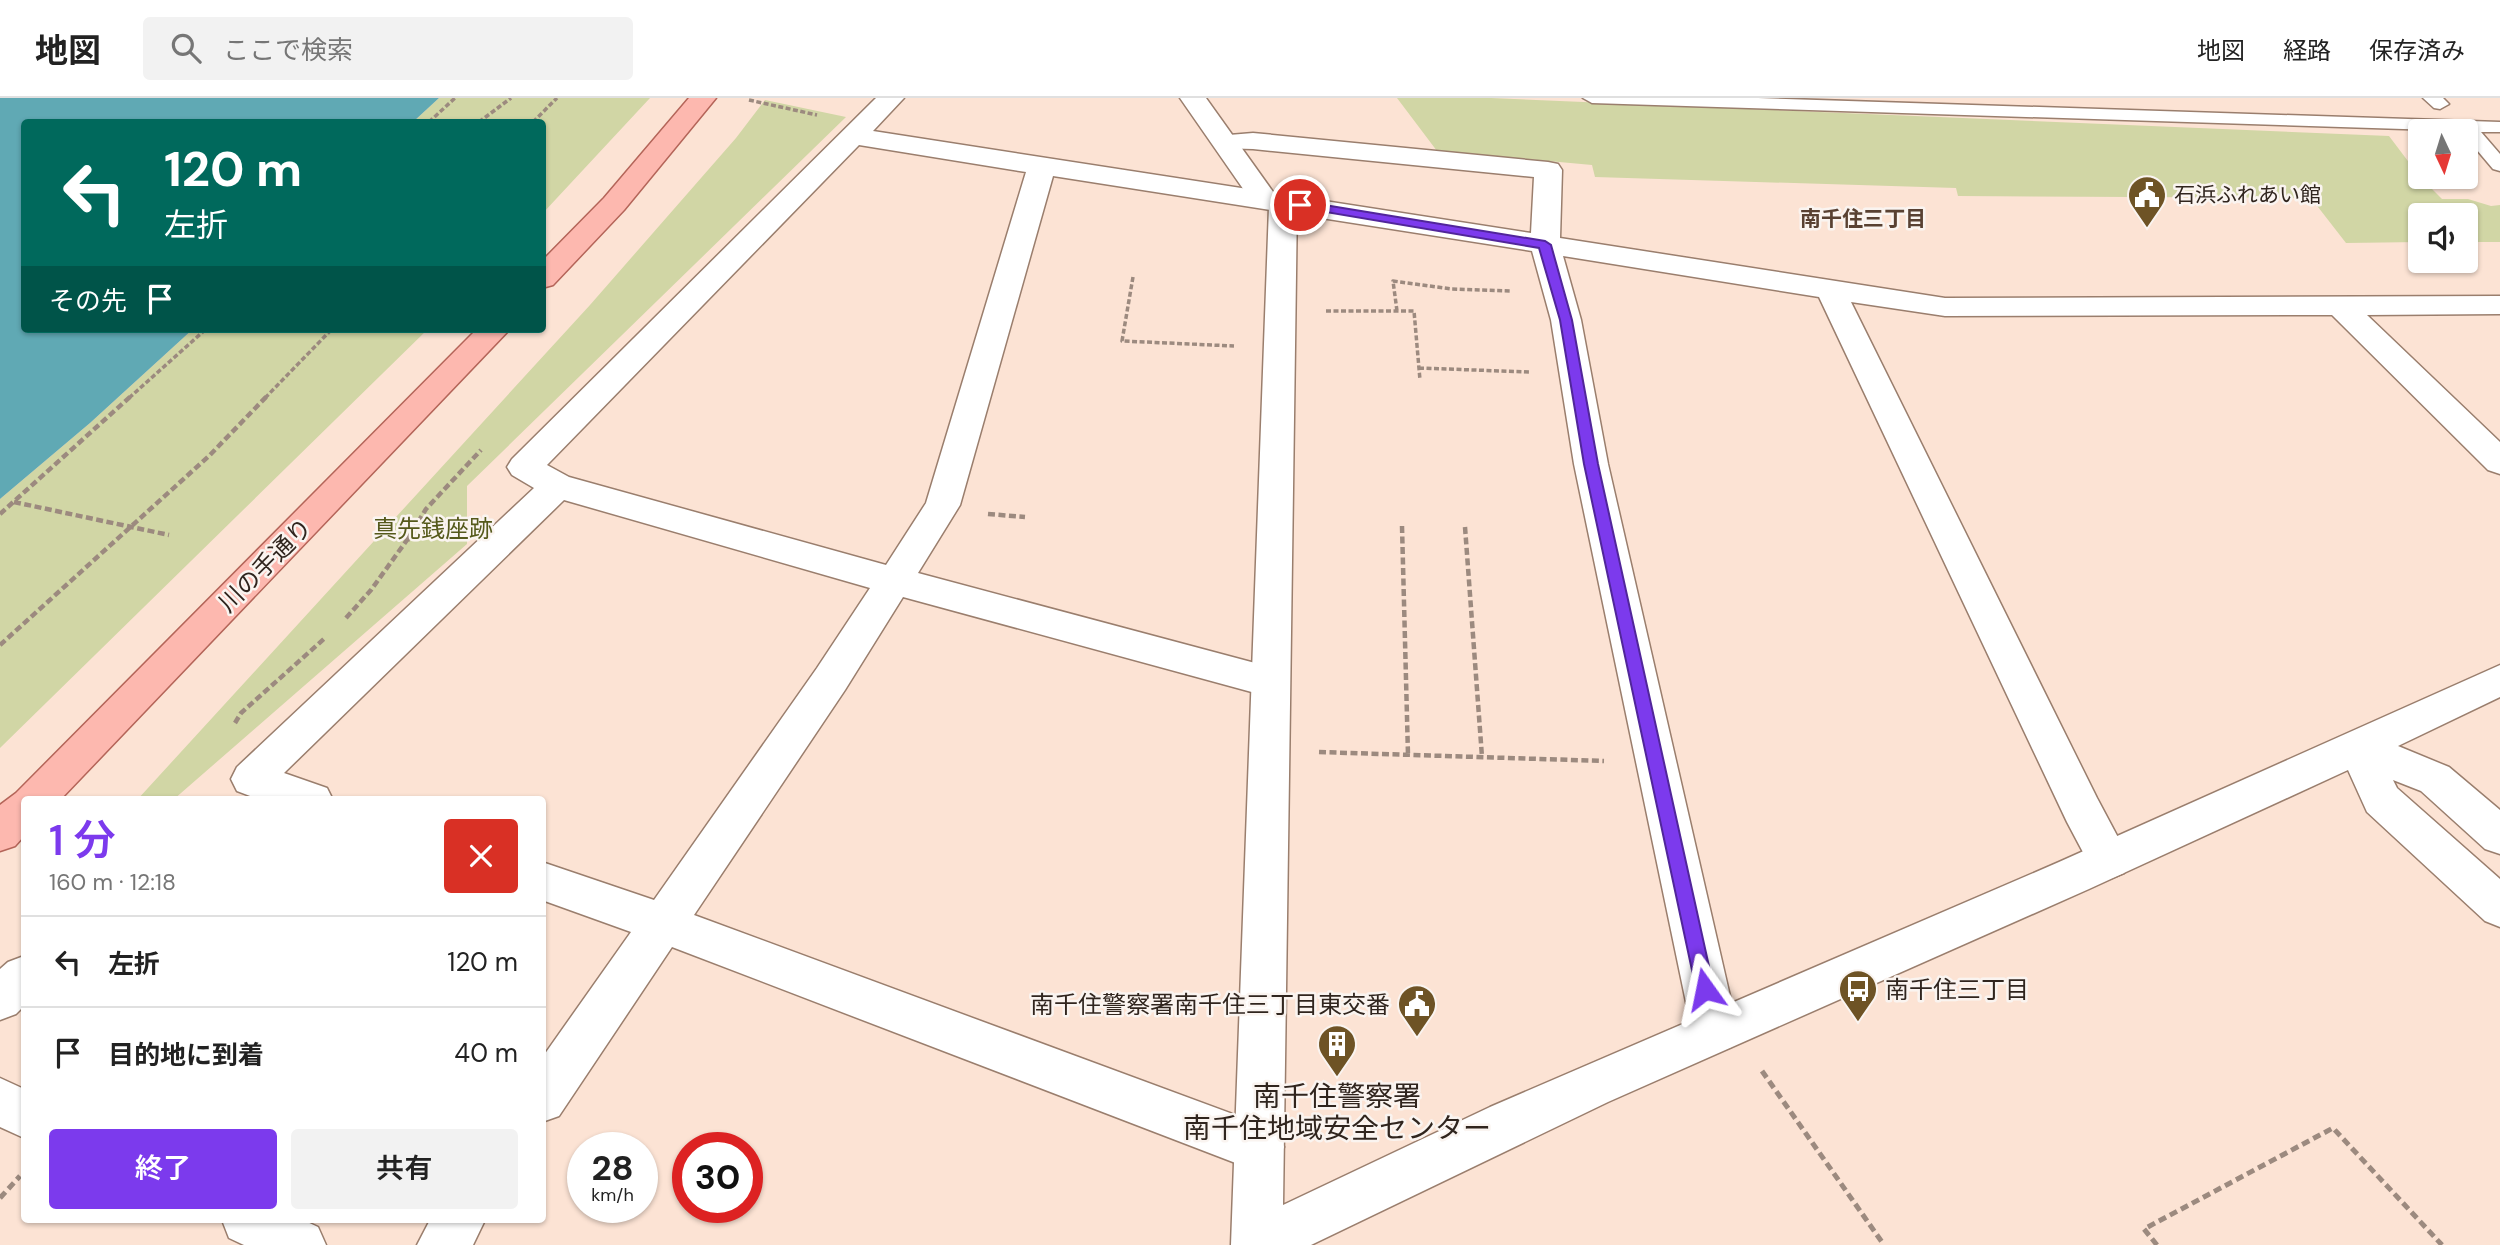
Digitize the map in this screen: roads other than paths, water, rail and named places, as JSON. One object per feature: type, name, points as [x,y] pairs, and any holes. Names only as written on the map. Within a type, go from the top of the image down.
[{"type":"main road","points":[[546,275],[614,204],[703,98]]},
{"type":"main road","name":"川の手通り","points":[[37,796],[491,333]]},
{"type":"main road","points":[[0,833],[21,811]]},
{"type":"street","points":[[891,98],[524,467],[556,486],[1270,682]]},
{"type":"street","points":[[1194,98],[1274,201],[1270,682],[1257,1245],[1363,1191],[1715,1031],[2109,860],[2500,681]]},
{"type":"street","points":[[852,136],[1041,168],[1274,201],[1945,307],[2500,306]]},
{"type":"street","points":[[1226,142],[1253,141],[1548,170],[1545,245],[1566,320],[1591,464],[1715,1031]]},
{"type":"street","points":[[546,1093],[895,581],[943,505],[1041,168]]},
{"type":"street","points":[[1831,290],[2070,785],[2109,860]]},
{"type":"street","points":[[2339,305],[2500,462]]},
{"type":"street","points":[[239,789],[556,486]]},
{"type":"street","points":[[2358,747],[2435,779],[2500,836]]},
{"type":"street","points":[[2358,747],[2382,800],[2500,907]]},
{"type":"street","points":[[239,789],[285,796]]},
{"type":"street","points":[[546,882],[663,923],[1259,1147]]},
{"type":"street","points":[[0,999],[21,980]]},
{"type":"street","points":[[0,1102],[21,1112]]},
{"type":"street","points":[[253,1223],[300,1245]]},
{"type":"street","points":[[443,1245],[458,1223]]},
{"type":"lane","points":[[1592,98],[1920,103],[2408,124]]},
{"type":"lane","points":[[2478,126],[2500,127]]},
{"type":"lane","points":[[2478,140],[2500,165]]},
{"type":"water","points":[[0,98],[439,98],[416,119],[21,119],[21,333],[189,333],[90,423],[0,499]]},
{"type":"place","name":"石浜ふれあい館","points":[[2147,229]]},
{"type":"place","name":"南千住三丁目","points":[[1858,1023]]},
{"type":"place","name":"南千住警察署南千住三丁目東交番","points":[[1417,1038]]},
{"type":"place","name":"南千住警察署 南千住地域安全センター","points":[[1337,1078]]},
{"type":"district","name":"南千住三丁目","points":[[1863,219]]},
{"type":"park label","name":"真先銭座跡","points":[[433,528]]}]
